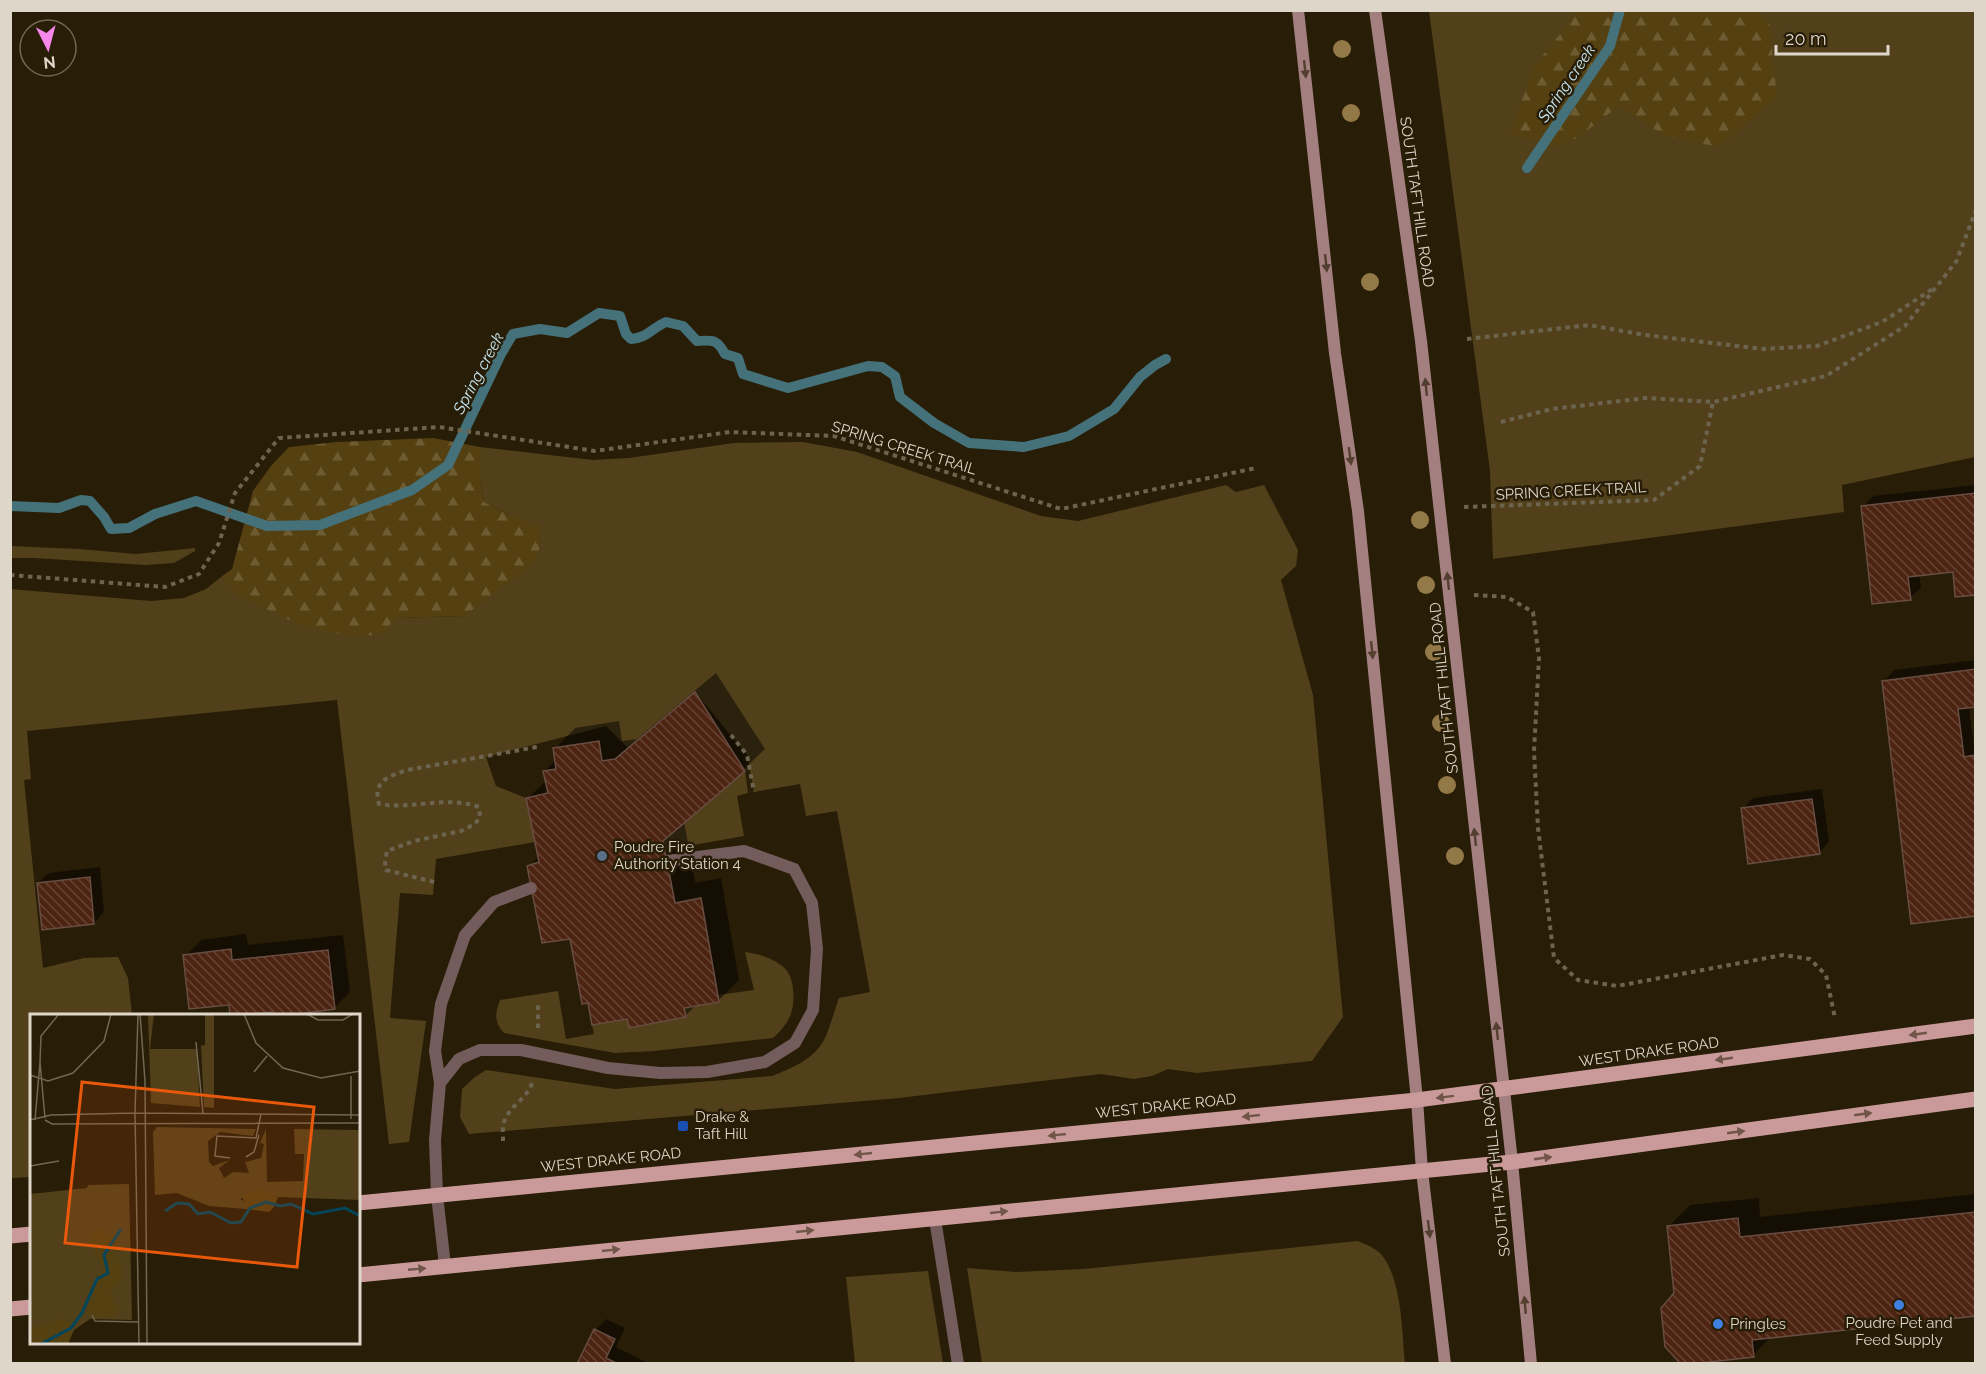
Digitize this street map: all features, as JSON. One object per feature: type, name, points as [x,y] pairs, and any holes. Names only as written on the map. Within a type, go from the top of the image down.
[{"type":"main road","points":[[1298,10],[1335,353],[1358,511],[1417,1100],[1422,1171],[1445,1364]]},
{"type":"main road","name":"SOUTH TAFT HILL ROAD","points":[[1375,10],[1421,341],[1512,1162],[1531,1364]]},
{"type":"main road","name":"WEST DRAKE ROAD","points":[[360,1203],[1417,1100],[1976,1026]]},
{"type":"main road","points":[[360,1275],[1512,1162],[1976,1099]]},
{"type":"main road","points":[[10,1236],[30,1234]]},
{"type":"main road","points":[[10,1309],[30,1307]]},
{"type":"lane","points":[[440,1083],[459,1059],[480,1050],[521,1050],[608,1068],[660,1073],[707,1072],[765,1062],[795,1043],[813,1010],[817,949],[812,903],[794,869],[744,851],[667,861]]},
{"type":"lane","points":[[445,1266],[437,1195],[435,1140],[440,1083],[435,1051],[441,1004],[465,935],[494,902],[531,888]]},
{"type":"lane","points":[[934,1219],[958,1364]]},
{"type":"path","points":[[1976,51],[1976,62]]},
{"type":"path","points":[[1501,422],[1552,410],[1646,398],[1713,402],[1826,376],[1905,326],[1956,262],[1976,210]]},
{"type":"path","points":[[1467,339],[1589,325],[1645,335],[1763,349],[1817,346],[1882,322],[1938,286]]},
{"type":"path","name":"SPRING CREEK TRAIL","points":[[1440,508],[1654,500],[1700,466],[1713,402]]},
{"type":"path","name":"SPRING CREEK TRAIL","points":[[10,574],[165,587],[199,574],[219,543],[235,494],[279,438],[439,427],[595,450],[729,432],[834,436],[1061,509],[1256,468]]},
{"type":"path","points":[[1449,594],[1507,597],[1533,612],[1539,658],[1534,751],[1538,828],[1554,958],[1578,980],[1617,986],[1783,955],[1810,959],[1826,975],[1840,1044]]},
{"type":"path","points":[[731,735],[747,755],[753,792]]},
{"type":"path","points":[[434,882],[386,870],[387,851],[414,840],[461,831],[475,824],[480,817],[479,807],[450,801],[390,806],[379,804],[376,796],[387,776],[407,770],[537,747]]},
{"type":"path","points":[[538,1002],[538,1036]]},
{"type":"path","points":[[503,1141],[502,1124],[507,1114],[528,1093],[533,1082]]},
{"type":"shaded area","points":[[1429,11],[1975,11],[1975,457],[1842,485],[1844,512],[1493,559],[1490,471]]},
{"type":"shaded area","points":[[803,442],[857,452],[1041,516],[1078,521],[1226,485],[1236,492],[1264,485],[1298,550],[1296,566],[1281,580],[1313,695],[1343,1017],[1312,1061],[1197,1073],[1168,1069],[1152,1076],[1134,1079],[1101,1074],[899,1098],[469,1134],[460,1117],[462,1089],[486,1070],[615,1089],[772,1076],[795,1066],[815,1052],[825,1038],[839,998],[870,992],[837,811],[806,816],[800,784],[754,792],[747,755],[695,692],[628,748],[606,726],[486,757],[496,786],[526,798],[535,842],[436,859],[433,895],[400,893],[390,1018],[426,1021],[409,1142],[389,1144],[337,700],[27,731],[31,779],[24,780],[43,968],[84,958],[118,957],[128,978],[132,1014],[30,1014],[30,1177],[11,1178],[10,589],[151,601],[184,598],[206,589],[221,577],[239,596],[395,618],[464,616],[510,515],[484,502],[480,477],[480,447],[593,460],[629,458],[734,443]]},
{"type":"shaded area","points":[[10,546],[136,554],[195,548],[195,551],[174,563],[145,565],[11,558]]},
{"type":"shaded area","points":[[745,771],[748,793],[737,796],[744,836],[665,850],[663,841]]},
{"type":"shaded area","points":[[745,952],[779,963],[790,975],[792,981],[792,1011],[785,1025],[773,1038],[615,1053],[504,1033],[497,1021],[496,1013],[500,1000],[558,991],[566,1039],[594,1034],[592,1025],[627,1019],[630,1028],[685,1017],[684,1008],[719,1002],[718,995],[754,990]]},
{"type":"shaded area","points":[[1357,1241],[1379,1252],[1390,1269],[1398,1295],[1405,1363],[982,1363],[967,1268],[1016,1272],[1084,1269]]},
{"type":"shaded area","points":[[928,1271],[943,1363],[855,1363],[846,1277]]},
{"type":"green space","points":[[1574,11],[1757,11],[1769,21],[1777,97],[1719,147],[1665,136],[1619,106],[1577,138],[1557,146],[1510,134],[1534,66],[1574,17]]},
{"type":"green space","points":[[433,438],[480,447],[480,477],[484,502],[540,526],[539,550],[533,564],[464,616],[396,618],[382,634],[353,637],[300,625],[239,596],[221,577],[232,569],[253,491],[271,466],[289,447],[337,442]]},
{"type":"building","points":[[1976,493],[1976,595],[1955,597],[1953,572],[1908,577],[1911,600],[1872,604],[1861,506]]},
{"type":"building","points":[[1976,669],[1976,707],[1958,709],[1964,757],[1976,755],[1976,916],[1911,924],[1882,681]]},
{"type":"building","name":"Poudre Fire Authority Station 4","points":[[695,692],[745,771],[663,841],[675,903],[701,898],[719,1002],[684,1008],[686,1017],[629,1028],[627,1019],[592,1025],[588,1003],[582,1004],[570,939],[542,943],[527,866],[539,862],[526,798],[548,793],[543,771],[556,769],[553,748],[599,741],[602,761],[615,759]]},
{"type":"building","points":[[1812,799],[1820,854],[1748,864],[1741,808]]},
{"type":"building","points":[[90,877],[94,924],[42,930],[37,883]]},
{"type":"building","points":[[231,949],[232,960],[328,950],[335,1009],[299,1014],[272,1014],[272,1012],[230,1014],[229,1005],[189,1009],[183,955]]},
{"type":"building","points":[[1976,1212],[1976,1316],[1752,1340],[1754,1357],[1691,1364],[1681,1364],[1665,1347],[1661,1308],[1674,1293],[1667,1226],[1738,1218],[1740,1237]]},
{"type":"building","points":[[594,1329],[615,1339],[606,1358],[618,1364],[577,1364]]},
{"type":"waterway","name":"Spring creek","points":[[1527,168],[1610,46],[1620,10]]},
{"type":"waterway","name":"Spring creek","points":[[10,506],[59,508],[81,500],[90,501],[111,529],[129,528],[155,514],[196,501],[267,526],[320,525],[412,490],[448,465],[501,354],[513,334],[540,329],[567,333],[599,313],[620,316],[626,334],[631,339],[645,335],[666,322],[683,326],[697,341],[714,342],[725,354],[738,358],[743,374],[788,388],[868,366],[882,367],[895,376],[900,397],[934,423],[969,443],[1024,447],[1069,436],[1114,409],[1140,377],[1166,359]]},
{"type":"place","name":"Poudre Fire Authority Station 4","points":[[602,856]]},
{"type":"place","name":"Drake & Taft Hill","points":[[683,1126]]},
{"type":"place","name":"Poudre Pet and Feed Supply","points":[[1899,1305]]},
{"type":"place","name":"Pringles","points":[[1718,1324]]}]
